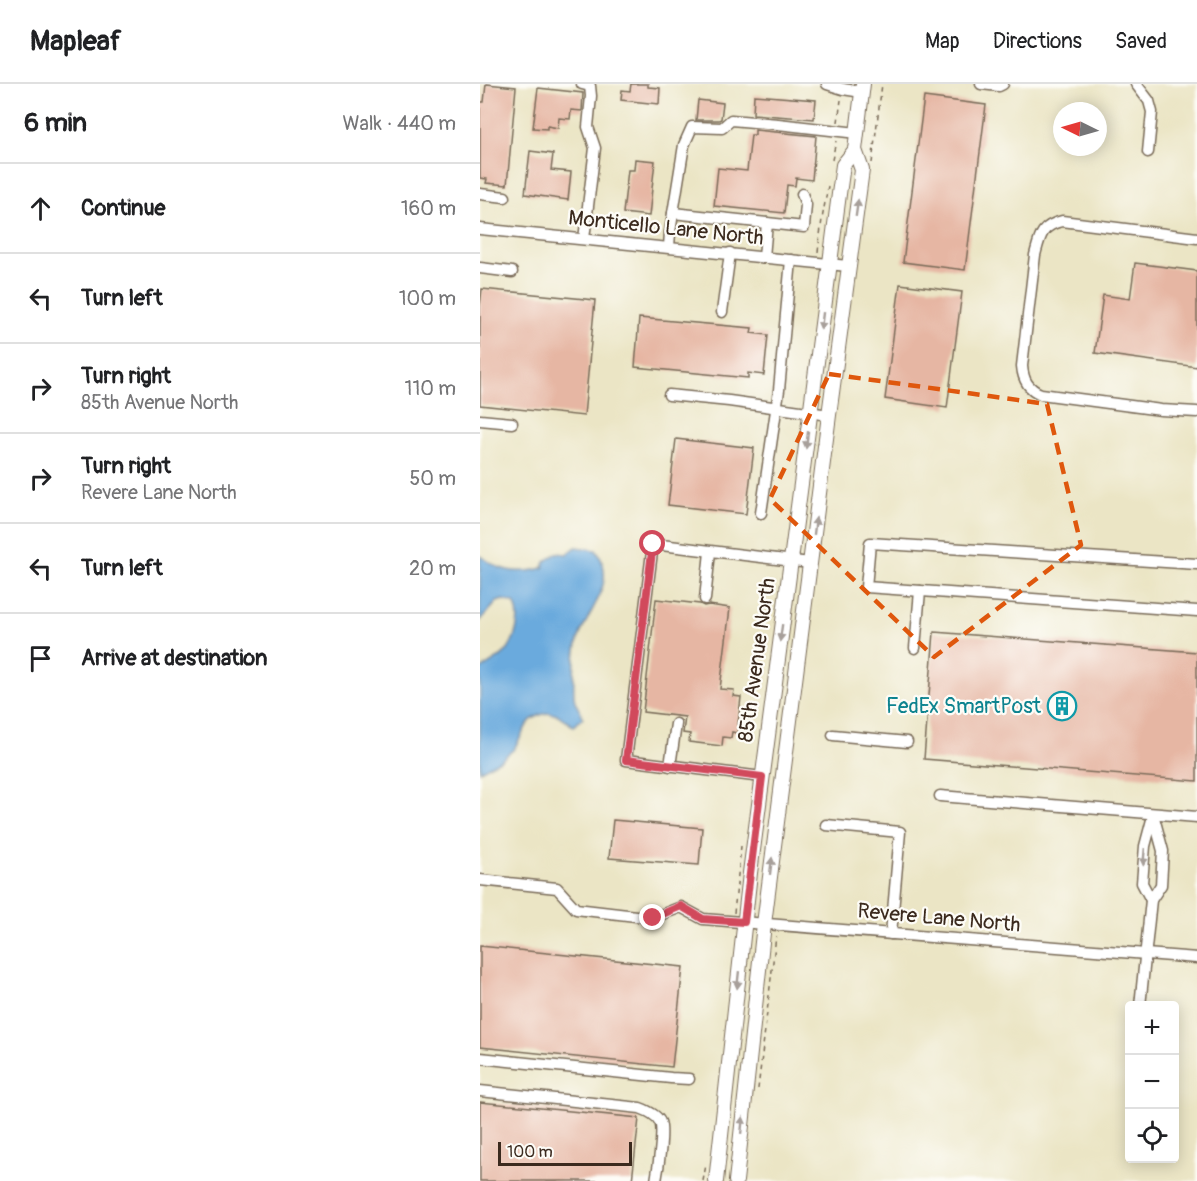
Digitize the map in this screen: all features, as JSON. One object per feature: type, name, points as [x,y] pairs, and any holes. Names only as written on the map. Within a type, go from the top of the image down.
[{"type":"main road","name":"85th Avenue North","points":[[736,1181],[764,924],[862,170],[855,150],[862,88]]},
{"type":"main road","name":"85th Avenue North","points":[[716,1181],[744,922],[829,263],[843,165],[855,150]]},
{"type":"street","points":[[582,84],[590,86],[588,127],[596,148],[584,239]]},
{"type":"street","points":[[828,84],[843,89],[862,88]]},
{"type":"street","points":[[981,84],[999,86],[1004,84]]},
{"type":"street","points":[[1136,84],[1149,101],[1152,112],[1148,152]]},
{"type":"street","points":[[669,247],[684,146],[692,127],[722,128],[731,120],[857,133]]},
{"type":"street","points":[[480,194],[505,196]]},
{"type":"street","points":[[673,213],[804,227],[806,205],[802,194]]},
{"type":"street","points":[[1197,238],[1062,221],[1048,226],[1039,237],[1035,255],[1022,366],[1025,382],[1041,394],[1197,412]]},
{"type":"street","points":[[764,257],[767,223]]},
{"type":"street","name":"Monticello Lane North","points":[[480,229],[849,266]]},
{"type":"street","points":[[722,312],[730,254]]},
{"type":"street","points":[[761,513],[776,407],[791,260]]},
{"type":"street","points":[[480,268],[512,272]]},
{"type":"street","points":[[669,395],[829,415]]},
{"type":"street","points":[[480,420],[512,423]]},
{"type":"street","points":[[1197,564],[870,543],[866,587],[1197,611]]},
{"type":"street","points":[[762,777],[626,760],[653,544],[810,563]]},
{"type":"street","points":[[705,599],[710,552]]},
{"type":"street","points":[[915,648],[920,591]]},
{"type":"street","points":[[670,766],[676,724]]},
{"type":"street","points":[[833,735],[907,741]]},
{"type":"street","points":[[940,796],[1197,817]]},
{"type":"street","points":[[1140,1001],[1151,900],[1161,885],[1164,851],[1153,813]]},
{"type":"street","points":[[1151,900],[1142,883],[1145,846],[1153,813]]},
{"type":"street","points":[[826,825],[900,832],[891,934]]},
{"type":"street","name":"Revere Lane North","points":[[480,880],[557,888],[576,909],[653,918],[681,906],[703,919],[1197,958]]},
{"type":"street","points":[[480,1058],[689,1079]]},
{"type":"street","points":[[480,1091],[640,1108],[651,1112],[660,1122],[661,1134],[656,1181]]},
{"type":"highlighted area","points":[[829,374],[1047,404],[1081,545],[934,657],[770,499]]},
{"type":"water","points":[[576,547],[596,550],[604,573],[599,596],[577,645],[574,696],[583,718],[573,726],[558,715],[548,713],[540,715],[527,725],[514,749],[502,759],[480,771],[480,670],[499,658],[508,649],[516,633],[518,614],[514,603],[503,600],[497,602],[480,621],[480,556],[503,569],[526,571],[543,568],[545,562],[557,553],[567,554]]},
{"type":"building","points":[[486,84],[516,87],[507,185],[486,183],[487,179],[480,178],[480,102],[484,102]]},
{"type":"building","points":[[631,84],[648,84],[648,87],[660,88],[659,104],[621,100],[622,90],[630,91]]},
{"type":"building","points":[[538,88],[583,93],[582,111],[571,110],[570,119],[559,118],[558,128],[547,126],[547,129],[533,128]]},
{"type":"building","points":[[754,95],[816,100],[814,119],[753,114]]},
{"type":"building","points":[[924,97],[986,105],[965,270],[903,262]]},
{"type":"building","points":[[698,100],[723,103],[721,119],[696,120]]},
{"type":"building","points":[[755,130],[816,136],[812,180],[796,178],[795,186],[787,185],[784,213],[714,206],[718,168],[747,171],[751,135],[755,135]]},
{"type":"building","points":[[530,151],[553,154],[551,170],[571,172],[568,200],[525,194]]},
{"type":"building","points":[[635,159],[655,161],[649,216],[623,213],[628,170],[634,170]]},
{"type":"building","points":[[1135,263],[1197,271],[1197,367],[1095,353],[1103,295],[1130,299]]},
{"type":"building","points":[[900,284],[962,292],[947,408],[885,399]]},
{"type":"building","points":[[482,289],[595,300],[584,416],[480,405]]},
{"type":"building","points":[[639,318],[752,328],[751,333],[768,335],[764,375],[748,373],[748,378],[635,367]]},
{"type":"building","points":[[676,439],[754,448],[746,514],[668,505]]},
{"type":"building","points":[[656,599],[730,608],[720,689],[734,690],[733,696],[741,697],[737,733],[732,732],[731,738],[723,737],[722,746],[689,742],[690,734],[683,733],[685,717],[643,712]]},
{"type":"building","name":"FedEx SmartPost","points":[[934,632],[1197,652],[1197,781],[924,759]]},
{"type":"building","points":[[613,820],[702,828],[699,865],[609,858]]},
{"type":"building","points":[[480,946],[683,967],[672,1067],[480,1047]]},
{"type":"building","points":[[480,1102],[639,1118],[632,1181],[480,1181]]},
{"type":"place","name":"FedEx SmartPost","points":[[1062,706]]},
{"type":"route","points":[[653,544],[626,760],[762,777],[744,922],[703,919],[681,906],[653,918]]}]
